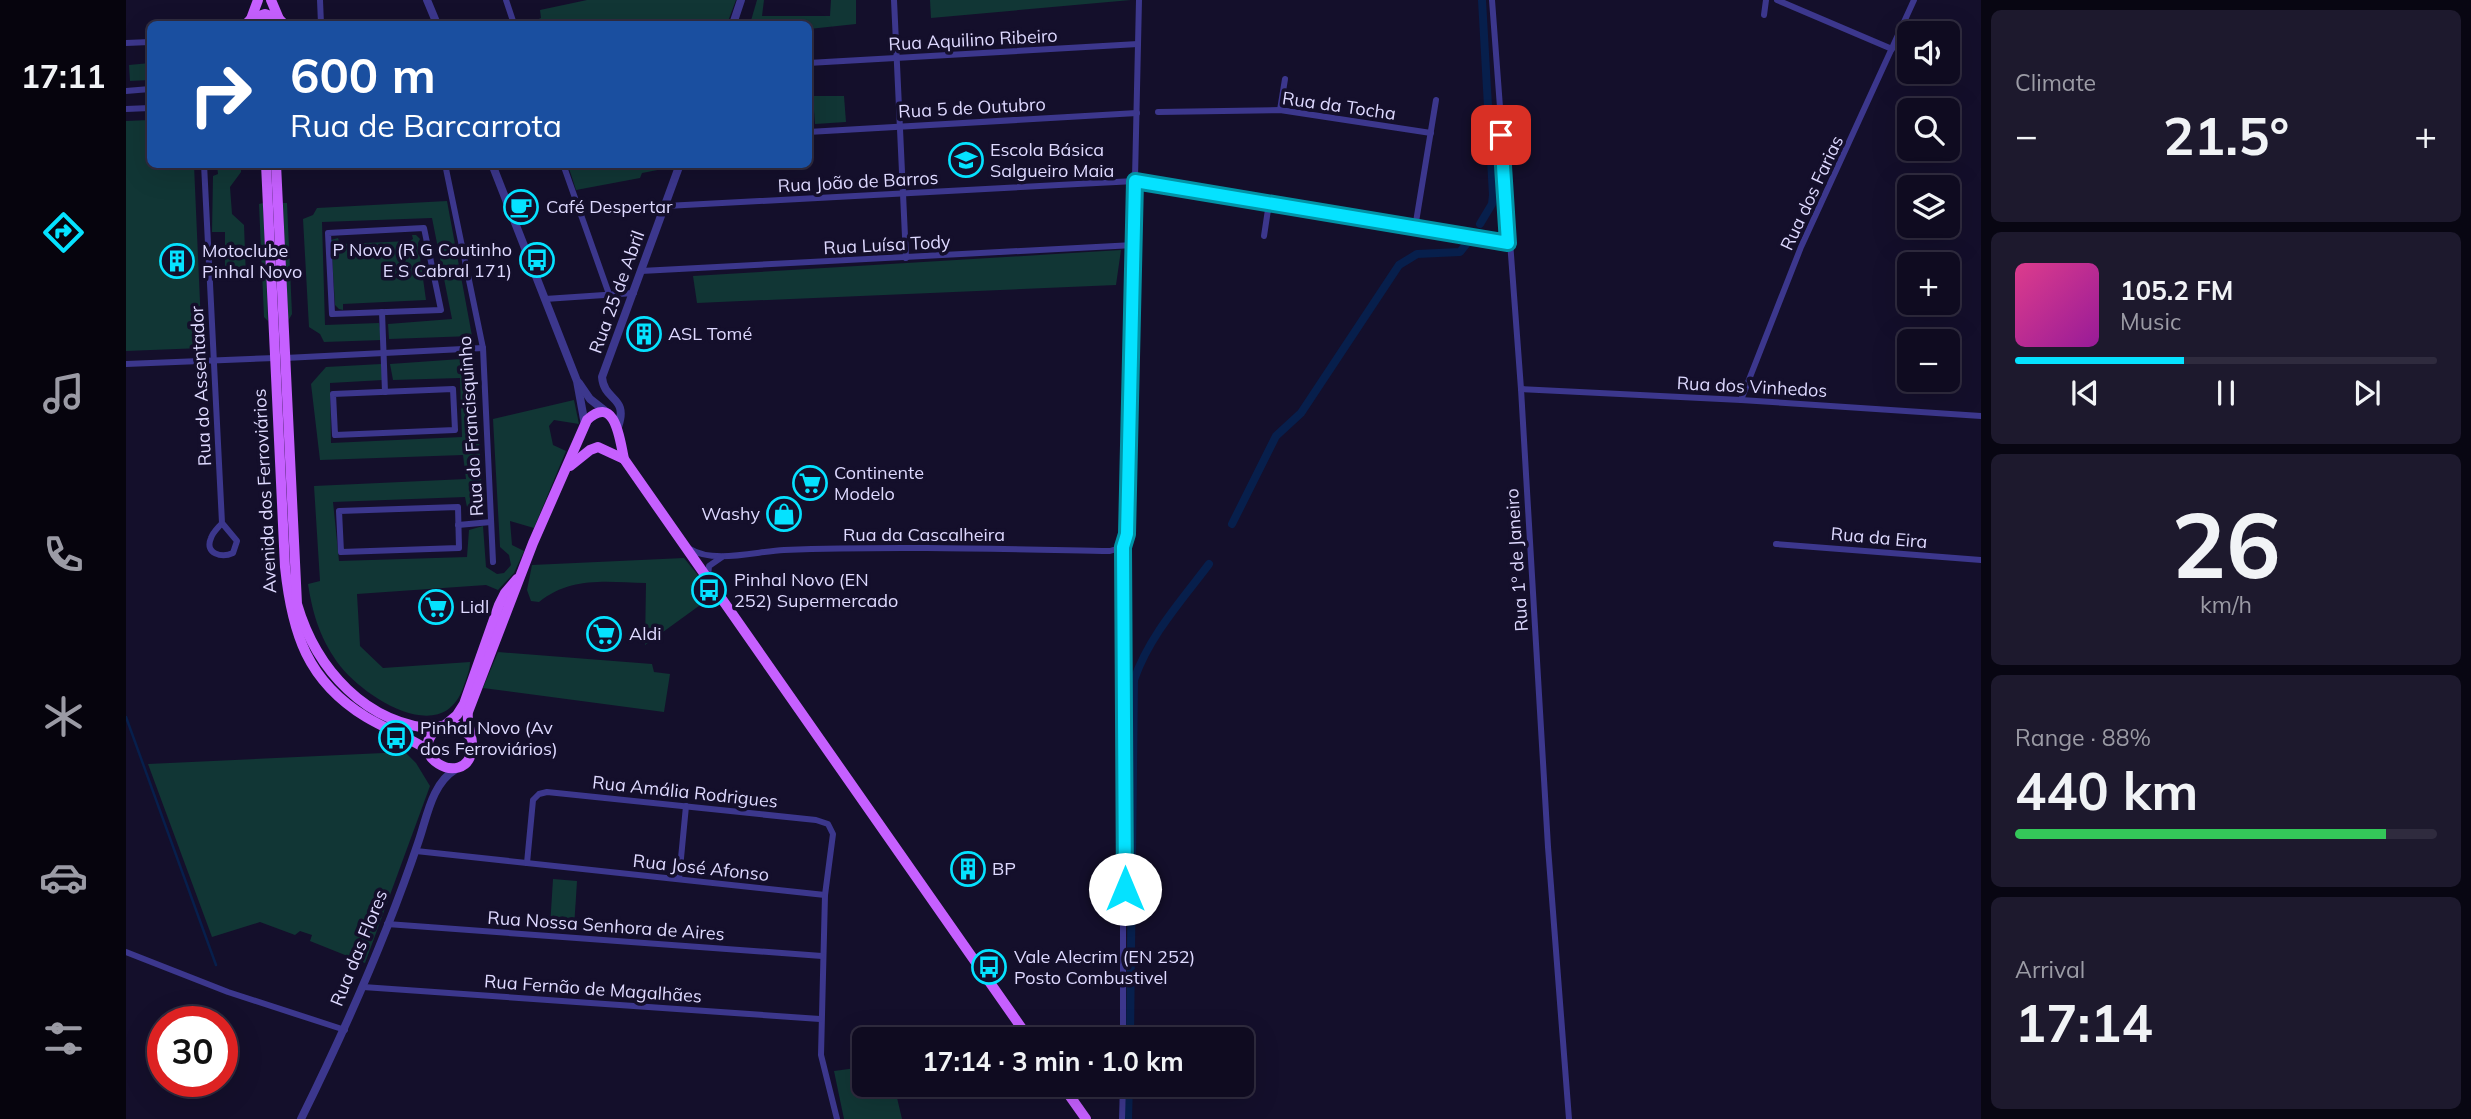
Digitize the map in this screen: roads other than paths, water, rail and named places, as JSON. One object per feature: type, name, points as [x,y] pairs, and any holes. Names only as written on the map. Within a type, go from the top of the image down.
[{"type":"main road","points":[[249,21],[258,0]]},
{"type":"main road","points":[[271,0],[282,21]]},
{"type":"main road","points":[[251,21],[265,14],[280,21]]},
{"type":"main road","name":"Avenida dos Ferroviários","points":[[267,168],[297,604],[305,631],[321,659],[337,679],[361,701],[407,725],[441,727]]},
{"type":"main road","name":"Avenida dos Ferroviários","points":[[276,168],[285,568],[289,605],[296,634],[312,665],[338,696],[378,724],[410,738],[428,750]]},
{"type":"main road","points":[[521,574],[507,590],[499,605],[464,704],[457,715],[430,738],[428,750],[435,763],[446,768],[459,767],[471,754],[468,712],[521,574],[584,427],[591,416],[611,416],[618,430],[624,459],[1021,1027]]},
{"type":"main road","points":[[584,427],[588,441],[624,459]]},
{"type":"main road","points":[[568,468],[590,450],[609,446],[615,440],[618,430]]},
{"type":"main road","points":[[441,727],[461,727],[470,735]]},
{"type":"main road","points":[[1070,1097],[1086,1119]]},
{"type":"street","points":[[320,0],[321,21]]},
{"type":"street","points":[[427,0],[435,21]]},
{"type":"street","points":[[506,0],[513,21]]},
{"type":"street","points":[[734,21],[741,0]]},
{"type":"street","points":[[894,0],[902,126],[906,258]]},
{"type":"street","points":[[1123,1027],[1123,547],[1127,534],[1139,0]]},
{"type":"street","name":"Rua 1º de Janeiro","points":[[1492,0],[1521,390],[1548,847],[1569,1119]]},
{"type":"street","points":[[1764,15],[1766,0]]},
{"type":"street","points":[[1777,0],[1892,49]]},
{"type":"street","name":"Rua dos Farias","points":[[1741,400],[1801,247],[1914,0]]},
{"type":"street","points":[[126,43],[147,42]]},
{"type":"street","name":"Rua Aquilino Ribeiro","points":[[812,63],[1138,44]]},
{"type":"street","points":[[1280,110],[1285,79]]},
{"type":"street","points":[[126,91],[147,89]]},
{"type":"street","points":[[1415,228],[1436,100]]},
{"type":"street","points":[[126,109],[147,108]]},
{"type":"street","name":"Rua da Tocha","points":[[1158,112],[1280,110],[1431,133]]},
{"type":"street","name":"Rua 5 de Outubro","points":[[812,132],[1137,113]]},
{"type":"street","name":"Rua do Assentador","points":[[204,168],[222,523],[237,541],[233,553],[226,556],[216,555],[211,551],[209,543],[211,536],[222,523]]},
{"type":"street","name":"Rua do Francisquinho","points":[[446,168],[483,348],[493,562]]},
{"type":"street","points":[[494,168],[577,381],[584,427]]},
{"type":"street","points":[[565,168],[609,295]]},
{"type":"street","name":"Rua 25 de Abril","points":[[618,430],[621,407],[606,390],[602,377],[679,168]]},
{"type":"street","name":"Rua João de Barros","points":[[666,206],[1135,181],[1508,243]]},
{"type":"street","points":[[1264,236],[1269,203]]},
{"type":"street","points":[[424,228],[441,310],[382,312],[332,314],[328,233],[424,228]]},
{"type":"street","name":"Rua Luísa Tody","points":[[641,271],[1134,245]]},
{"type":"street","points":[[545,299],[634,293]]},
{"type":"street","points":[[382,312],[385,392]]},
{"type":"street","points":[[126,364],[483,348]]},
{"type":"street","points":[[577,381],[590,399],[611,416]]},
{"type":"street","points":[[453,389],[455,430],[335,435],[333,394],[385,392],[453,389]]},
{"type":"street","name":"Rua dos Vinhedos","points":[[1521,390],[1741,400],[1981,416]]},
{"type":"street","points":[[458,507],[458,525],[459,548],[341,552],[340,511],[458,507]]},
{"type":"street","points":[[458,525],[491,522]]},
{"type":"street","name":"Rua da Eira","points":[[1776,544],[1981,560]]},
{"type":"street","name":"Rua da Cascalheira","points":[[685,545],[700,554],[724,556],[761,551],[863,547],[1110,551],[1123,547]]},
{"type":"street","points":[[709,579],[709,566],[724,556]]},
{"type":"street","points":[[435,763],[438,785]]},
{"type":"street","points":[[438,785],[459,767]]},
{"type":"street","name":"Rua das Flores","points":[[301,1119],[363,987],[416,851],[438,785]]},
{"type":"street","name":"Rua Amália Rodrigues","points":[[527,863],[533,800],[539,794],[547,792],[686,806],[816,820],[828,824],[833,834],[825,895]]},
{"type":"street","points":[[679,879],[686,806]]},
{"type":"street","name":"Rua José Afonso","points":[[416,851],[825,895]]},
{"type":"street","points":[[825,895],[821,1055],[838,1119]]},
{"type":"street","name":"Rua Nossa Senhora de Aires","points":[[387,924],[822,957]]},
{"type":"street","points":[[126,952],[228,992],[345,1030]]},
{"type":"street","name":"Rua Fernão de Magalhães","points":[[363,987],[820,1019]]},
{"type":"street","points":[[1122,1097],[1122,1119]]},
{"type":"waterway","points":[[1480,224],[1492,204],[1493,195],[1482,0]]},
{"type":"waterway","points":[[1232,524],[1276,436],[1301,413],[1399,265],[1417,254],[1460,252],[1468,242]]},
{"type":"waterway","points":[[1130,1027],[1134,680],[1157,633],[1209,564]]},
{"type":"waterway","points":[[126,717],[216,965]]},
{"type":"waterway","points":[[1128,1119],[1129,1097]]},
{"type":"place","name":"Escola Básica Salgueiro Maia","points":[[966,160]]},
{"type":"place","name":"Café Despertar","points":[[521,207]]},
{"type":"place","name":"P Novo (R G Coutinho E S Cabral 171)","points":[[537,260]]},
{"type":"place","name":"Motoclube Pinhal Novo","points":[[177,261]]},
{"type":"place","name":"ASL Tomé","points":[[644,334]]},
{"type":"place","name":"Continente Modelo","points":[[810,483]]},
{"type":"place","name":"Washy","points":[[784,514]]},
{"type":"place","name":"Pinhal Novo (EN 252) Supermercado","points":[[709,590]]},
{"type":"place","name":"Lidl","points":[[436,607]]},
{"type":"place","name":"Aldi","points":[[604,634]]},
{"type":"place","name":"Pinhal Novo (Av dos Ferroviários)","points":[[396,738]]},
{"type":"place","name":"BP","points":[[968,869]]},
{"type":"place","name":"Vale Alecrim (EN 252) Posto Combustivel","points":[[989,967]]}]
